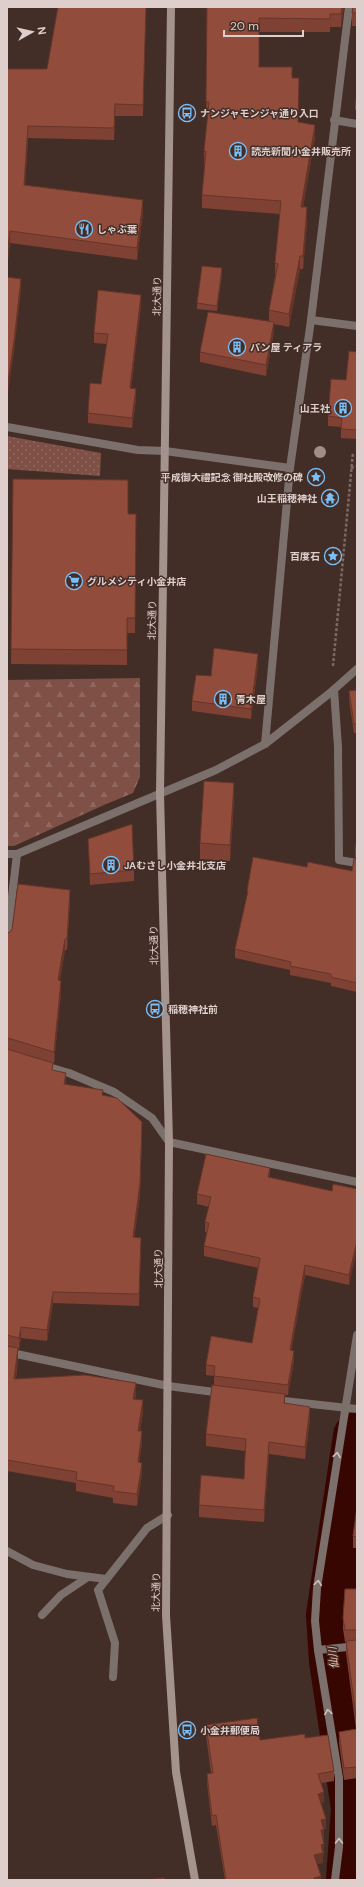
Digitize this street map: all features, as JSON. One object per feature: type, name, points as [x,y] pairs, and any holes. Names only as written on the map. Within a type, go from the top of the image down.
[{"type":"street","name":"北大通り","points":[[171,7],[160,794],[169,1142],[168,1515],[166,1615],[176,1772],[195,1880]]},
{"type":"street","points":[[265,744],[290,468],[311,320],[334,120],[349,7]]},
{"type":"street","points":[[334,120],[357,124]]},
{"type":"street","points":[[311,320],[357,326]]},
{"type":"street","points":[[7,427],[138,450],[165,451],[290,468]]},
{"type":"street","points":[[7,854],[17,854],[216,770],[265,744],[332,691],[357,669]]},
{"type":"street","points":[[332,691],[338,747],[339,860],[357,864]]},
{"type":"street","points":[[7,939],[17,854]]},
{"type":"street","points":[[34,1063],[69,1073],[114,1092],[152,1118],[169,1142],[357,1182]]},
{"type":"street","points":[[335,1880],[339,1847],[338,1778],[318,1650],[315,1621],[317,1588],[351,1409],[357,1335]]},
{"type":"street","points":[[7,1352],[168,1386],[229,1394]]},
{"type":"street","points":[[268,1399],[351,1409]]},
{"type":"street","points":[[113,1677],[115,1643],[98,1590],[147,1528],[168,1515]]},
{"type":"street","points":[[7,1551],[33,1565],[68,1574],[106,1579]]},
{"type":"street","points":[[42,1615],[60,1594],[88,1577]]},
{"type":"street","points":[[318,1650],[357,1646]]},
{"type":"path","points":[[332,691],[352,452]]},
{"type":"path","points":[[351,468],[357,466]]},
{"type":"green space","points":[[7,436],[101,453],[100,476],[7,469]]},
{"type":"green space","points":[[140,678],[140,777],[133,793],[14,846],[7,846],[7,680]]},
{"type":"building","points":[[58,7],[146,7],[143,105],[115,104],[114,128],[28,126],[24,185],[143,200],[137,248],[10,231],[7,257],[7,69],[47,69]]},
{"type":"building","points":[[207,7],[342,7],[341,14],[330,14],[330,19],[259,18],[259,67],[292,67],[292,78],[299,78],[298,122],[315,125],[301,207],[307,207],[303,256],[300,256],[289,314],[269,310],[278,264],[275,263],[281,201],[202,195],[206,151],[204,151],[209,102],[206,102]]},
{"type":"building","points":[[353,7],[357,7],[357,13],[352,13]]},
{"type":"building","points":[[202,266],[222,268],[217,306],[197,303]]},
{"type":"building","points":[[7,277],[21,279],[7,388]]},
{"type":"building","points":[[98,290],[141,295],[130,388],[136,389],[132,418],[88,413],[90,383],[101,384],[108,334],[94,333]]},
{"type":"building","name":"パン屋 ティアラ","points":[[208,312],[274,322],[266,365],[200,352]]},
{"type":"building","name":"山王社","points":[[349,351],[357,352],[357,430],[341,429],[342,418],[328,416],[331,379],[346,380]]},
{"type":"building","name":"グルメシティ小金井店","points":[[13,479],[128,480],[128,514],[136,514],[135,618],[127,618],[127,650],[11,649]]},
{"type":"building","name":"青木屋","points":[[214,648],[258,654],[251,709],[192,701],[196,675],[211,676]]},
{"type":"building","points":[[357,690],[357,724],[354,724],[349,691]]},
{"type":"building","points":[[204,781],[234,783],[230,845],[200,843]]},
{"type":"building","name":"JAむさし小金井北支店","points":[[132,824],[134,870],[90,874],[88,839]]},
{"type":"building","points":[[357,837],[357,849],[355,848]]},
{"type":"building","points":[[253,857],[307,867],[308,862],[352,871],[354,859],[357,859],[357,983],[331,977],[331,974],[290,966],[291,962],[235,949],[248,891]]},
{"type":"building","points":[[18,884],[70,890],[67,939],[65,939],[58,980],[61,981],[54,1052],[8,1038],[7,1039],[7,933],[12,929]]},
{"type":"building","points":[[7,1049],[53,1063],[52,1070],[66,1073],[64,1084],[103,1090],[102,1095],[117,1098],[142,1122],[140,1183],[133,1237],[141,1238],[139,1294],[53,1292],[47,1330],[21,1327],[19,1338],[7,1335]]},
{"type":"building","points":[[206,1154],[270,1168],[268,1177],[332,1191],[333,1184],[357,1189],[357,1241],[349,1275],[305,1265],[290,1350],[294,1351],[288,1385],[214,1376],[215,1366],[206,1365],[211,1336],[252,1343],[260,1299],[253,1297],[260,1258],[204,1246],[209,1223],[205,1222],[211,1197],[197,1194]]},
{"type":"building","points":[[7,1346],[18,1348],[14,1379],[85,1375],[136,1383],[133,1399],[143,1400],[138,1431],[142,1431],[138,1462],[142,1463],[137,1494],[113,1491],[114,1486],[76,1480],[77,1472],[7,1460]]},
{"type":"building","points":[[212,1385],[285,1394],[284,1403],[310,1407],[305,1447],[269,1442],[264,1510],[199,1505],[201,1475],[244,1479],[246,1439],[206,1434]]},
{"type":"building","points":[[357,1507],[357,1537],[353,1536]]},
{"type":"building","points":[[345,1589],[357,1589],[357,1630],[345,1630],[343,1618]]},
{"type":"building","points":[[357,1640],[357,1724],[346,1641]]},
{"type":"building","points":[[257,1718],[260,1740],[305,1734],[305,1738],[328,1735],[334,1771],[318,1774],[324,1792],[318,1794],[326,1819],[321,1820],[324,1830],[321,1830],[324,1844],[321,1845],[323,1853],[314,1855],[321,1876],[314,1878],[314,1880],[226,1880],[216,1815],[212,1816],[207,1774],[213,1773],[206,1725]]},
{"type":"building","points":[[357,1729],[357,1767],[344,1768],[339,1732]]},
{"type":"building","points":[[164,1878],[164,1880],[146,1880]]},
{"type":"waterway","name":"仙川","points":[[350,1880],[355,1808],[333,1661],[330,1615],[357,1436]]},
{"type":"place","name":"ナンジャモンジャ通り入口","points":[[187,113]]},
{"type":"place","name":"読売新聞小金井販売所","points":[[238,151]]},
{"type":"place","name":"しゃぶ葉","points":[[84,229]]},
{"type":"place","name":"パン屋 ティアラ","points":[[237,347]]},
{"type":"place","name":"山王社","points":[[343,408]]},
{"type":"place","name":"平成御大禮記念 御社殿改修の碑","points":[[316,477]]},
{"type":"place","name":"山王稲穂神社","points":[[330,498]]},
{"type":"place","name":"百度石","points":[[333,556]]},
{"type":"place","name":"グルメシティ小金井店","points":[[74,581]]},
{"type":"place","name":"青木屋","points":[[223,699]]},
{"type":"place","name":"JAむさし小金井北支店","points":[[111,865]]},
{"type":"place","name":"稲穂神社前","points":[[155,1009]]},
{"type":"place","name":"小金井郵便局","points":[[187,1730]]}]
